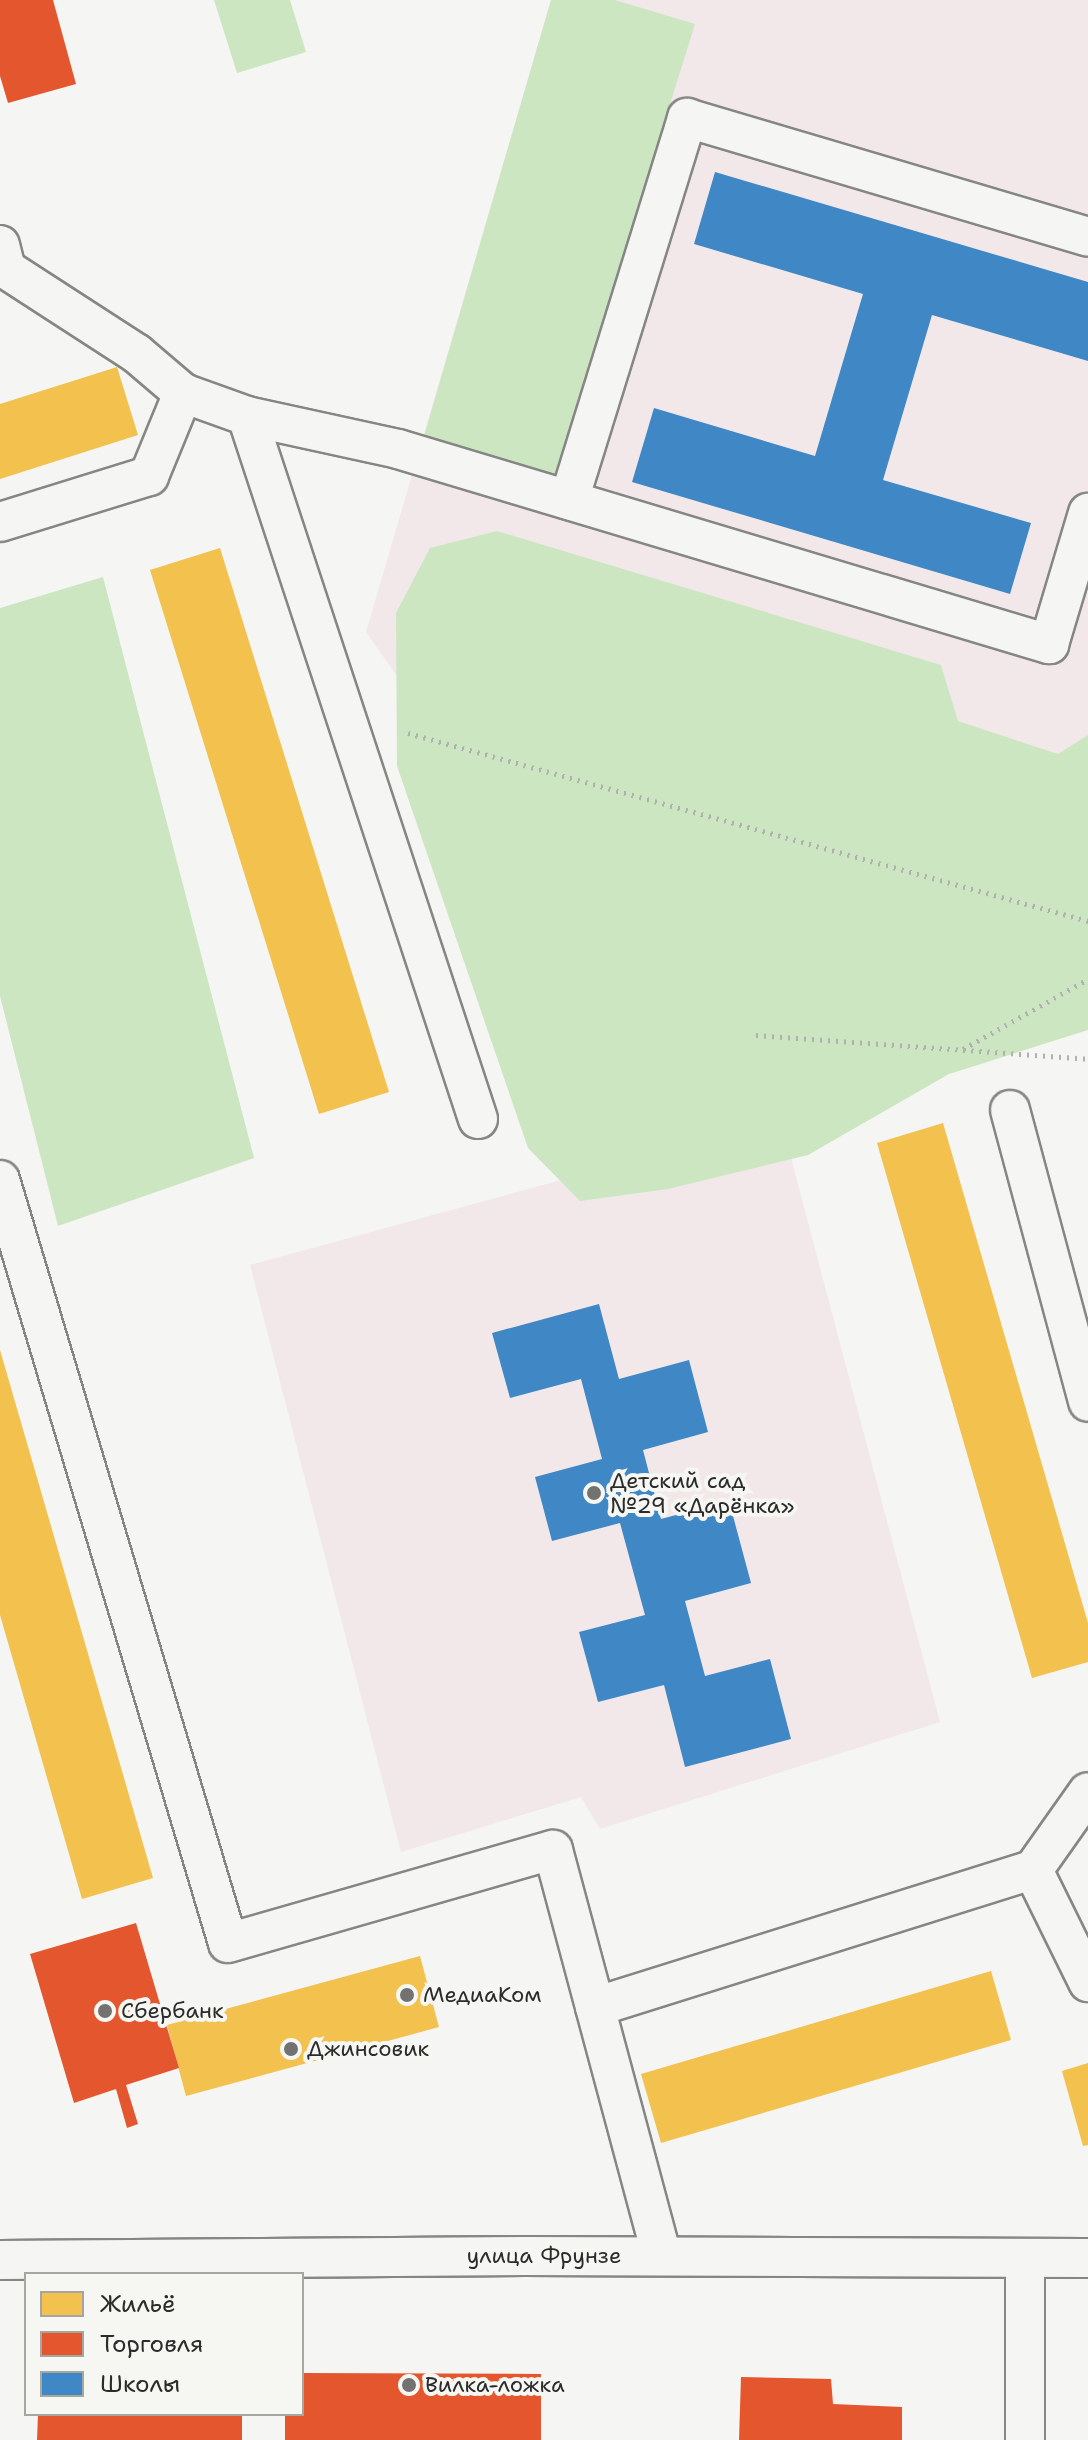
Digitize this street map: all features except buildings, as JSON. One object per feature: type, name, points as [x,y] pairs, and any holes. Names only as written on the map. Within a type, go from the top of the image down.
[{"type":"street","points":[[569,500],[687,118],[1088,237]]},
{"type":"street","points":[[2,261],[136,353],[183,393],[247,416],[398,449],[1049,644],[1088,513]]},
{"type":"street","points":[[0,522],[149,476],[183,393]]},
{"type":"street","points":[[247,416],[478,1119]]},
{"type":"street","points":[[1010,1110],[1088,1402]]},
{"type":"street","points":[[0,1180],[228,1943],[553,1850],[662,2256]]},
{"type":"street","points":[[595,2007],[1033,1870],[1088,1792]]},
{"type":"street","points":[[1033,1870],[1088,1982]]},
{"type":"street","name":"улица Фрунзе","points":[[0,2260],[662,2256],[1088,2258]]},
{"type":"street","points":[[1025,2259],[1025,2440]]},
{"type":"path","points":[[408,733],[1088,921]]},
{"type":"path","points":[[962,1050],[1088,979]]},
{"type":"path","points":[[756,1035],[1088,1059]]},
{"type":"shaded area","points":[[551,0],[1088,0],[1088,888],[416,703],[366,632]]},
{"type":"shaded area","name":"Детский сад №29 «Дарёнка»","points":[[781,1120],[940,1722],[600,1829],[581,1797],[401,1852],[250,1265]]},
{"type":"green space","points":[[214,0],[290,0],[306,52],[237,73]]},
{"type":"green space","points":[[551,0],[615,0],[695,24],[554,477],[422,443]]},
{"type":"green space","points":[[497,531],[941,665],[958,721],[1058,754],[1088,735],[1088,1030],[949,1074],[808,1155],[668,1189],[580,1201],[528,1148],[397,766],[396,613],[430,548]]},
{"type":"green space","points":[[103,577],[254,1158],[58,1226],[0,996],[0,608]]},
{"type":"place","name":"Детский сад №29 «Дарёнка»","points":[[594,1493]]},
{"type":"place","name":"МедиаКом","points":[[407,1995]]},
{"type":"place","name":"Сбербанк","points":[[105,2011]]},
{"type":"place","name":"Джинсовик","points":[[291,2049]]},
{"type":"place","name":"Вилка-ложка","points":[[409,2385]]}]
